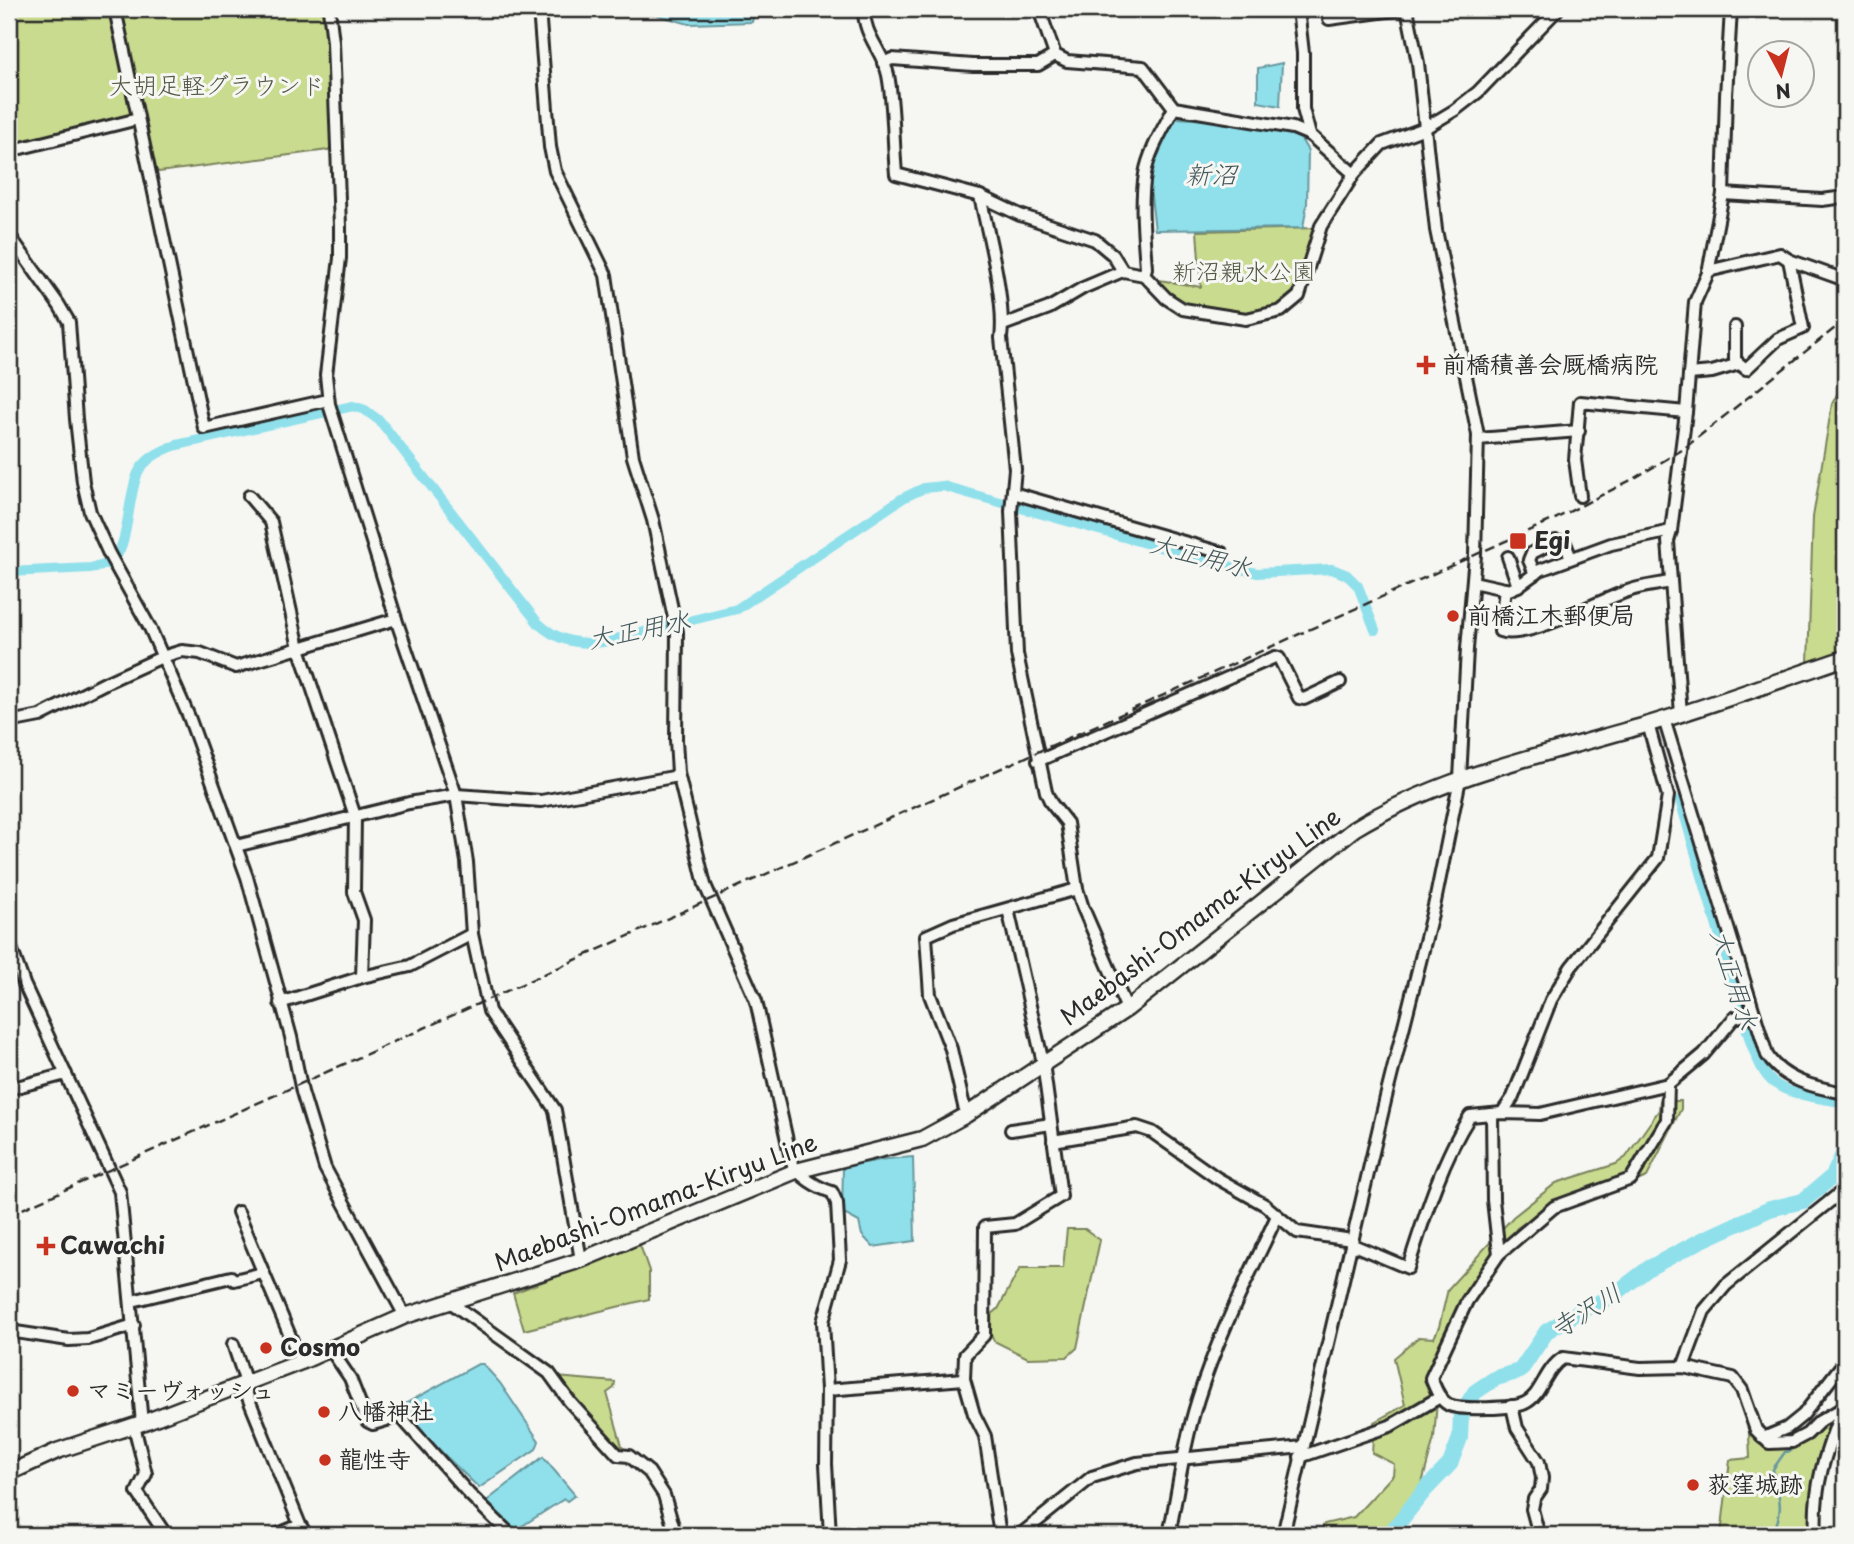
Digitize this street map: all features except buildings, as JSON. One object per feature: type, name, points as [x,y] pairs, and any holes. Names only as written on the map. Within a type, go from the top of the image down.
[{"type":"main road","name":"Maebashi-Omama-Kiryu Line","points":[[9,1473],[57,1451],[138,1424],[301,1362],[405,1316],[581,1260],[796,1171],[905,1145],[935,1133],[1127,1009],[1354,829],[1380,813],[1460,779],[1657,722],[1845,657]]},
{"type":"street","points":[[115,9],[204,428],[329,402]]},
{"type":"street","points":[[328,9],[332,42],[340,237],[340,258],[326,375],[332,419],[456,795],[467,862],[472,934],[489,1011],[555,1110],[581,1260]]},
{"type":"street","points":[[539,9],[552,160],[562,188],[606,275],[633,457],[653,520],[677,632],[678,773],[705,885],[755,1001],[792,1163],[796,1171],[832,1192],[836,1203],[840,1260],[823,1322],[830,1535]]},
{"type":"street","points":[[864,9],[863,20],[867,31],[888,73],[896,174],[980,196],[1020,215],[1094,240],[1113,255],[1123,271]]},
{"type":"street","points":[[1039,9],[1055,55],[1067,61],[1143,67],[1174,108],[1293,128],[1310,135],[1354,174]]},
{"type":"street","points":[[1298,9],[1303,53],[1303,109],[1310,135]]},
{"type":"street","points":[[1283,1535],[1434,902],[1460,779],[1467,649],[1474,582],[1478,439],[1436,230],[1418,64],[1405,9],[1329,19]]},
{"type":"street","points":[[1003,325],[1049,309],[1083,288],[1123,271],[1144,275],[1166,298],[1183,309],[1246,318],[1281,311],[1299,296],[1321,226],[1354,174],[1382,144],[1425,128],[1478,92],[1558,9]]},
{"type":"street","points":[[1681,714],[1668,541],[1686,412],[1695,302],[1706,275],[1723,194],[1731,9]]},
{"type":"street","points":[[883,63],[892,59],[973,65],[1038,65],[1055,55]]},
{"type":"street","points":[[1144,275],[1145,173],[1152,152],[1174,108]]},
{"type":"street","points":[[9,151],[138,119]]},
{"type":"street","points":[[1723,194],[1822,200],[1845,197]]},
{"type":"street","points":[[980,196],[1003,325],[1000,338],[1014,469],[1011,511],[1017,654],[1048,799],[1067,823],[1077,889],[1083,908],[1127,1009]]},
{"type":"street","points":[[9,235],[69,322],[83,482],[90,512],[108,554],[136,600],[189,717],[236,846],[247,877],[305,1103],[325,1168],[405,1316]]},
{"type":"street","points":[[1706,275],[1780,254],[1788,260],[1845,279]]},
{"type":"street","points":[[1735,327],[1735,360],[1746,369],[1778,339],[1803,328],[1788,260]]},
{"type":"street","points":[[1689,374],[1712,372],[1739,364]]},
{"type":"street","points":[[1580,496],[1574,460],[1580,402],[1686,412]]},
{"type":"street","points":[[1478,439],[1579,431]]},
{"type":"street","points":[[1013,495],[1222,554]]},
{"type":"street","points":[[249,496],[271,522],[299,648],[355,816],[354,892],[364,920],[362,977]]},
{"type":"street","points":[[1474,582],[1505,589],[1518,586],[1540,570],[1571,558],[1611,544],[1671,531]]},
{"type":"street","points":[[1535,574],[1529,560],[1532,552],[1556,541],[1565,543],[1571,558]]},
{"type":"street","points":[[1508,556],[1518,586]]},
{"type":"street","points":[[1505,589],[1500,631],[1508,634],[1540,626],[1628,590],[1670,582]]},
{"type":"street","points":[[9,722],[40,716],[162,657],[183,651],[200,653],[236,667],[396,618]]},
{"type":"street","points":[[1038,761],[1275,657],[1279,658],[1299,698],[1304,699],[1340,682]]},
{"type":"street","points":[[1657,722],[1746,1015],[1777,1068],[1800,1081],[1845,1093]]},
{"type":"street","points":[[1499,1254],[1493,1200],[1497,1113],[1513,1097],[1551,1000],[1571,967],[1658,858],[1668,796],[1657,722]]},
{"type":"street","points":[[236,846],[409,803],[456,795],[541,802],[673,777],[678,773]]},
{"type":"street","points":[[966,1115],[951,1049],[930,996],[926,936],[953,924],[1077,889]]},
{"type":"street","points":[[1000,1535],[985,1436],[974,1413],[964,1379],[965,1355],[984,1335],[985,1227],[1015,1224],[1061,1196],[1043,1063],[1008,909]]},
{"type":"street","points":[[279,1003],[362,977],[410,966],[472,934]]},
{"type":"street","points":[[9,942],[24,984],[120,1192],[134,1325],[138,1424],[146,1474],[137,1492],[166,1535]]},
{"type":"street","points":[[1053,1141],[1137,1127],[1152,1132],[1217,1178],[1265,1205],[1297,1232],[1352,1242],[1408,1268],[1458,1135],[1470,1116],[1497,1113],[1540,1114],[1668,1084],[1746,1015]]},
{"type":"street","points":[[9,1089],[66,1074]]},
{"type":"street","points":[[1668,1084],[1667,1120],[1631,1179],[1555,1207],[1499,1254],[1468,1301],[1431,1378],[1440,1396],[1450,1405],[1475,1408],[1525,1403],[1536,1394],[1552,1365],[1563,1358],[1640,1368],[1684,1367],[1733,1378],[1742,1390],[1756,1430],[1769,1443],[1792,1442],[1844,1408]]},
{"type":"street","points":[[1011,1130],[1051,1124]]},
{"type":"street","points":[[1684,1367],[1704,1311],[1726,1285],[1845,1189]]},
{"type":"street","points":[[237,1212],[301,1362]]},
{"type":"street","points":[[1169,1535],[1183,1459],[1198,1399],[1223,1332],[1277,1216]]},
{"type":"street","points":[[132,1301],[231,1277],[234,1280],[263,1273]]},
{"type":"street","points":[[450,1302],[549,1373],[570,1402],[618,1455],[629,1457],[649,1472],[664,1495],[673,1526],[672,1535]]},
{"type":"street","points":[[9,1331],[69,1340],[88,1339],[134,1325]]},
{"type":"street","points":[[233,1344],[244,1384],[300,1525],[307,1535]]},
{"type":"street","points":[[331,1350],[350,1378],[367,1420],[373,1424],[400,1416],[469,1494],[511,1535]]},
{"type":"street","points":[[1763,1438],[1787,1428],[1803,1415],[1845,1362]]},
{"type":"street","points":[[827,1391],[964,1379]]},
{"type":"street","points":[[1020,1535],[1092,1476],[1137,1463],[1302,1452],[1390,1426],[1440,1396]]},
{"type":"street","points":[[1513,1406],[1517,1428],[1539,1462],[1541,1489],[1534,1499],[1532,1509],[1539,1535]]},
{"type":"street","points":[[1816,1535],[1815,1513],[1822,1464],[1844,1408]]},
{"type":"street","points":[[276,1535],[300,1525]]},
{"type":"green space","points":[[9,9],[111,9],[135,118],[9,146]]},
{"type":"green space","name":"大胡足軽グラウンド","points":[[120,9],[324,9],[332,146],[328,150],[159,172],[155,170]]},
{"type":"green space","name":"新沼親水公園","points":[[1317,228],[1297,295],[1279,308],[1246,315],[1184,306],[1168,297],[1153,279],[1201,287],[1197,231]]},
{"type":"green space","points":[[1845,379],[1845,649],[1808,663],[1813,517],[1832,404]]},
{"type":"green space","points":[[1660,1101],[1681,1101],[1681,1109],[1647,1177],[1591,1200],[1562,1199],[1517,1228],[1461,1300],[1439,1377],[1434,1438],[1421,1487],[1394,1535],[1320,1535],[1324,1524],[1354,1517],[1393,1475],[1394,1464],[1372,1453],[1374,1422],[1405,1405],[1394,1358],[1419,1337],[1434,1338],[1448,1289],[1513,1217],[1556,1183],[1616,1164],[1626,1157],[1659,1110]]},
{"type":"green space","points":[[1067,1229],[1085,1229],[1100,1240],[1077,1348],[1067,1357],[1028,1358],[994,1341],[984,1321],[998,1309],[1020,1268],[1063,1268]]},
{"type":"green space","points":[[640,1245],[649,1271],[649,1299],[524,1330],[513,1293]]},
{"type":"green space","points":[[556,1377],[615,1382],[614,1388],[607,1393],[624,1453],[617,1450]]},
{"type":"green space","points":[[1748,1413],[1754,1430],[1796,1445],[1822,1423],[1834,1418],[1813,1535],[1721,1535],[1730,1460],[1750,1458]]},
{"type":"water","points":[[636,9],[755,9],[752,22],[689,24]]},
{"type":"water","points":[[1282,63],[1280,106],[1258,102],[1258,68]]},
{"type":"water","name":"新沼","points":[[1175,118],[1212,120],[1288,132],[1301,139],[1308,151],[1307,204],[1303,228],[1155,230],[1150,188],[1154,164]]},
{"type":"water","points":[[913,1157],[915,1241],[873,1247],[862,1235],[859,1222],[842,1213],[843,1167]]},
{"type":"water","points":[[478,1364],[483,1364],[500,1383],[539,1441],[536,1449],[479,1488],[401,1413],[401,1406]]},
{"type":"water","points":[[543,1457],[575,1495],[567,1501],[564,1499],[519,1528],[513,1528],[484,1503]]},
{"type":"waterway","name":"大正用水","points":[[9,572],[90,568],[113,560],[123,541],[138,473],[149,459],[166,449],[353,406],[365,410],[380,421],[538,623],[560,638],[568,640],[603,642],[737,609],[903,498],[924,488],[943,486],[1257,573],[1332,569],[1347,575],[1358,586],[1375,630]]},
{"type":"waterway","name":"大正用水","points":[[1680,800],[1751,1044],[1760,1065],[1766,1075],[1782,1088],[1845,1103]]},
{"type":"waterway","name":"寺沢川","points":[[1389,1535],[1424,1491],[1450,1464],[1460,1438],[1461,1414],[1475,1392],[1496,1378],[1520,1371],[1547,1331],[1582,1310],[1611,1297],[1649,1268],[1700,1241],[1770,1209],[1803,1201],[1833,1176],[1845,1150]]},
{"type":"waterway","points":[[1772,1535],[1780,1509],[1773,1469],[1785,1452],[1791,1451]]},
{"type":"railway","points":[[9,1215],[1557,518],[1682,450],[1845,320]]},
{"type":"place","name":"前橋積善会厩橋病院","points":[[1426,365]]},
{"type":"place","name":"Egi","points":[[1518,541]]},
{"type":"place","name":"前橋江木郵便局","points":[[1453,616]]},
{"type":"place","name":"Cawachi","points":[[46,1246]]},
{"type":"place","name":"Cosmo","points":[[266,1348]]},
{"type":"place","name":"マミーヴォッシュ","points":[[73,1391]]},
{"type":"place","name":"八幡神社","points":[[324,1412]]},
{"type":"place","name":"龍性寺","points":[[325,1460]]},
{"type":"place","name":"荻窪城跡","points":[[1693,1485]]}]
